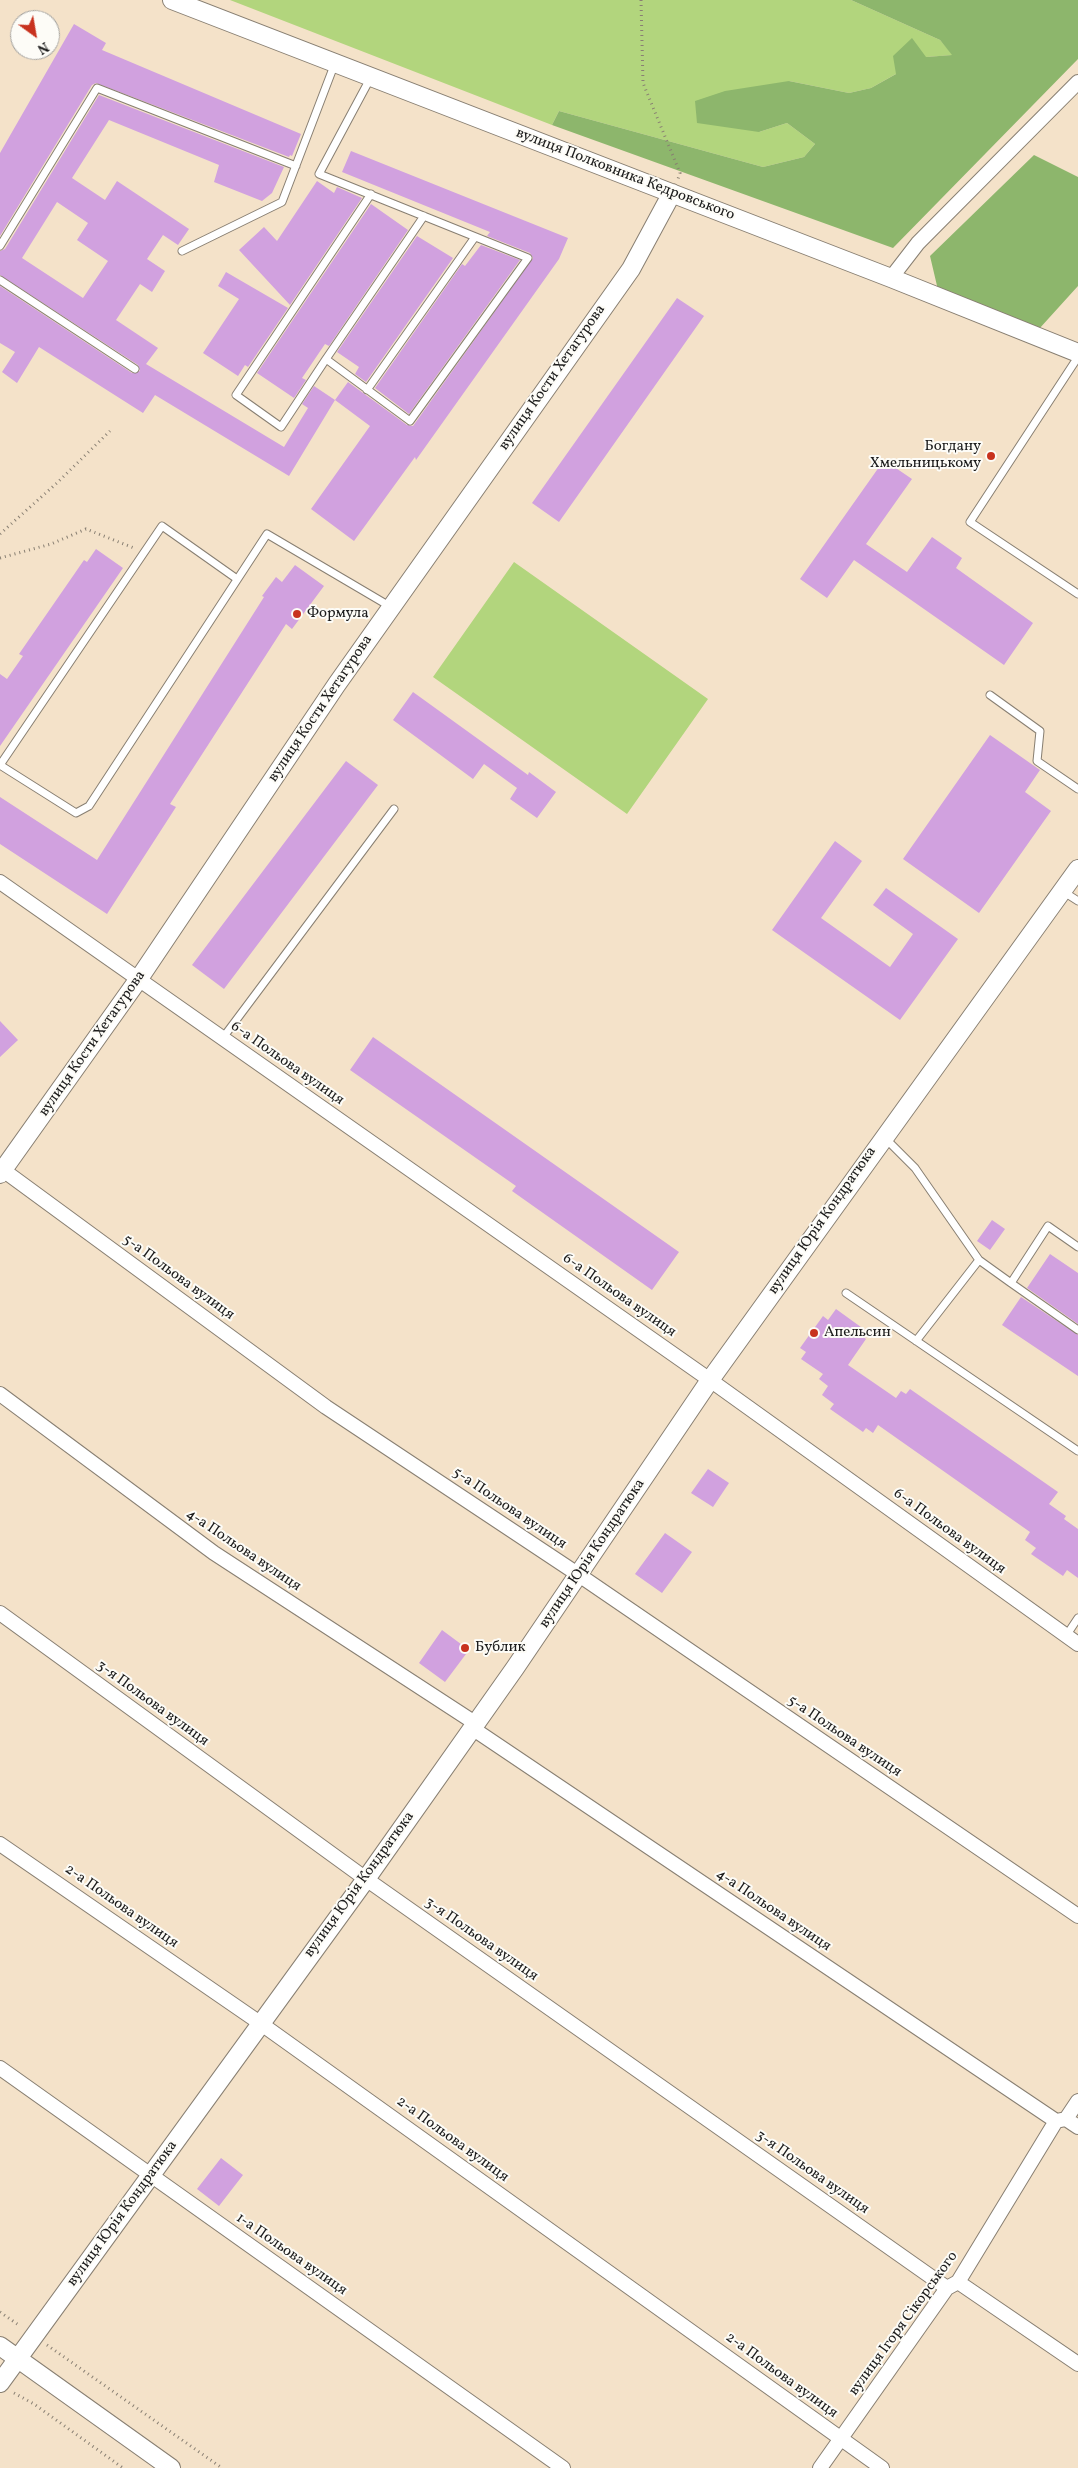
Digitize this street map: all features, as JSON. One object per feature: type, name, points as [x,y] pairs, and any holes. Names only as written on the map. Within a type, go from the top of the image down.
[{"type":"street","name":"вулиця Полковника Кедровського","points":[[172,0],[891,278],[1078,355]]},
{"type":"street","points":[[891,278],[918,243],[1078,82]]},
{"type":"street","name":"вулиця Кости Хетагурова","points":[[2,1172],[138,980],[391,607],[631,269],[672,193]]},
{"type":"street","name":"вулиця Юрія Кондратюка","points":[[4,2387],[18,2358],[366,1879],[579,1575],[710,1380],[1078,869]]},
{"type":"street","name":"6-а Польова вулиця","points":[[0,882],[710,1380],[1078,1644]]},
{"type":"street","name":"5-а Польова вулиця","points":[[2,1172],[326,1407],[579,1575],[1078,1916]]},
{"type":"street","name":"4-а Польова вулиця","points":[[0,1394],[214,1553],[1061,2120],[1078,2127]]},
{"type":"street","name":"3-я Польова вулиця","points":[[0,1613],[366,1879],[953,2285],[1078,2364]]},
{"type":"street","name":"2-а Польова вулиця","points":[[0,1844],[260,2023],[882,2468]]},
{"type":"street","name":"1-а Польова вулиця","points":[[0,2068],[563,2468]]},
{"type":"street","name":"вулиця Ігоря Сікорського","points":[[820,2468],[953,2285],[1061,2120],[1078,2102]]},
{"type":"street","points":[[0,2346],[171,2468]]},
{"type":"lane","points":[[182,251],[282,202],[336,63]]},
{"type":"lane","points":[[326,359],[410,421],[528,258],[319,174],[371,77]]},
{"type":"lane","points":[[0,246],[98,88],[296,166]]},
{"type":"lane","points":[[371,194],[236,395],[281,427],[424,216]]},
{"type":"lane","points":[[367,390],[476,237]]},
{"type":"lane","points":[[0,280],[135,368]]},
{"type":"lane","points":[[1078,355],[970,522],[1078,594]]},
{"type":"lane","points":[[238,579],[162,526],[0,765],[76,813],[89,806],[238,579],[266,534],[391,607]]},
{"type":"lane","points":[[990,695],[1040,731],[1037,760],[1078,789]]},
{"type":"lane","points":[[222,1039],[394,809]]},
{"type":"lane","points":[[1062,891],[1078,901]]},
{"type":"lane","points":[[884,1137],[915,1168],[979,1260],[1078,1330]]},
{"type":"lane","points":[[1011,1283],[1048,1226],[1078,1247]]},
{"type":"lane","points":[[916,1341],[979,1260]]},
{"type":"lane","points":[[846,1293],[1078,1451]]},
{"type":"lane","points":[[1066,1636],[1078,1618]]},
{"type":"path","points":[[641,0],[643,83],[680,173],[672,193]]},
{"type":"path","points":[[0,534],[58,482],[110,431]]},
{"type":"path","points":[[0,558],[50,544],[86,529],[144,552]]},
{"type":"path","points":[[0,2312],[222,2468]]},
{"type":"path","points":[[4,2387],[34,2404],[123,2468]]},
{"type":"green space","points":[[230,0],[851,0],[940,40],[953,55],[926,57],[871,88],[849,93],[789,81],[759,132],[787,123],[815,144],[804,157],[763,167],[559,111],[552,125]]},
{"type":"green space","points":[[851,0],[1078,0],[1078,59],[893,248],[552,125],[559,111],[763,167],[804,157],[815,144],[787,123],[759,132],[697,123],[695,101],[725,91],[789,81],[849,93],[871,88],[896,74],[893,56],[912,38],[926,57],[952,55],[940,40]]},
{"type":"green space","points":[[1034,155],[1078,177],[1078,286],[1039,329],[938,290],[930,256]]},
{"type":"green space","points":[[514,562],[708,699],[627,814],[433,677]]},
{"type":"building","points":[[74,24],[106,43],[102,50],[301,134],[292,156],[290,155],[289,157],[96,83],[92,85],[0,236],[0,153],[53,60],[60,60],[60,48]]},
{"type":"building","points":[[99,95],[284,167],[272,193],[262,201],[214,182],[219,165],[109,120],[72,178],[105,200],[117,181],[189,229],[178,245],[163,235],[147,259],[165,271],[152,292],[140,284],[116,320],[158,348],[146,364],[284,447],[308,408],[302,404],[314,386],[335,400],[289,476],[155,395],[143,413],[39,347],[17,383],[2,372],[15,352],[0,343],[0,286],[132,373],[140,371],[138,365],[0,275],[0,251],[5,249]],"holes":[[[57,202],[88,223],[77,240],[108,261],[83,298],[22,258]]]},
{"type":"building","points":[[351,151],[568,238],[559,259],[416,460],[415,457],[354,541],[311,509],[370,426],[335,400],[348,382],[407,425],[413,426],[533,258],[530,253],[487,236],[490,232],[342,172]]},
{"type":"building","points":[[317,181],[334,193],[337,187],[362,198],[290,305],[239,250],[264,227],[277,241]]},
{"type":"building","points":[[371,204],[408,230],[329,346],[325,344],[302,378],[306,380],[294,398],[257,373]]},
{"type":"building","points":[[417,236],[453,258],[366,382],[355,374],[359,367],[337,352]]},
{"type":"building","points":[[481,245],[520,260],[409,414],[375,388],[462,264],[465,266]]},
{"type":"building","points":[[226,272],[288,308],[248,367],[245,365],[238,376],[203,353],[239,299],[218,286]]},
{"type":"building","points":[[677,298],[704,316],[559,522],[532,503]]},
{"type":"building","points":[[884,460],[912,479],[866,544],[907,572],[932,537],[962,558],[956,568],[1033,623],[1004,665],[854,560],[827,598],[800,579]]},
{"type":"building","points":[[96,549],[123,568],[0,746],[0,674],[7,679],[23,656],[19,654],[84,560],[87,562]]},
{"type":"building","points":[[295,565],[324,586],[292,629],[286,624],[170,804],[176,807],[107,914],[0,844],[0,797],[97,860],[264,597],[262,596],[276,577],[282,582]]},
{"type":"building","points":[[413,692],[528,775],[529,772],[556,792],[537,818],[510,799],[517,788],[484,764],[473,779],[393,720]]},
{"type":"building","points":[[990,735],[1040,770],[1025,792],[1051,811],[979,913],[903,859]]},
{"type":"building","points":[[346,761],[378,785],[224,989],[192,965]]},
{"type":"building","points":[[835,841],[862,861],[821,918],[890,967],[913,934],[873,905],[886,888],[958,939],[900,1020],[772,930]]},
{"type":"building","points":[[0,1021],[18,1040],[0,1057]]},
{"type":"building","points":[[373,1037],[679,1252],[652,1290],[512,1191],[516,1186],[350,1070]]},
{"type":"building","points":[[992,1220],[1005,1229],[990,1250],[977,1241]]},
{"type":"building","points":[[1050,1254],[1078,1273],[1078,1324],[1027,1288]]},
{"type":"building","points":[[1021,1297],[1078,1335],[1078,1376],[1002,1325]]},
{"type":"building","points":[[836,1309],[865,1330],[861,1335],[866,1339],[848,1365],[896,1398],[901,1391],[906,1394],[910,1389],[1058,1492],[1049,1504],[1066,1516],[1064,1519],[1078,1529],[1078,1578],[1067,1570],[1063,1576],[1031,1554],[1036,1548],[1025,1540],[1030,1532],[878,1425],[873,1433],[866,1428],[863,1432],[830,1409],[834,1404],[822,1395],[828,1386],[819,1379],[823,1374],[801,1359],[806,1352],[800,1348],[823,1316],[828,1320]]},
{"type":"building","points":[[708,1469],[729,1483],[713,1507],[691,1493]]},
{"type":"building","points":[[665,1533],[692,1552],[662,1593],[635,1574]]},
{"type":"building","points":[[442,1630],[469,1650],[445,1682],[419,1663]]},
{"type":"building","points":[[221,2158],[243,2175],[219,2206],[197,2189]]},
{"type":"place","name":"Богдану Хмельницькому","points":[[991,456]]},
{"type":"place","name":"Формула","points":[[297,614]]},
{"type":"place","name":"Апельсин","points":[[814,1333]]},
{"type":"place","name":"Бублик","points":[[465,1648]]}]
